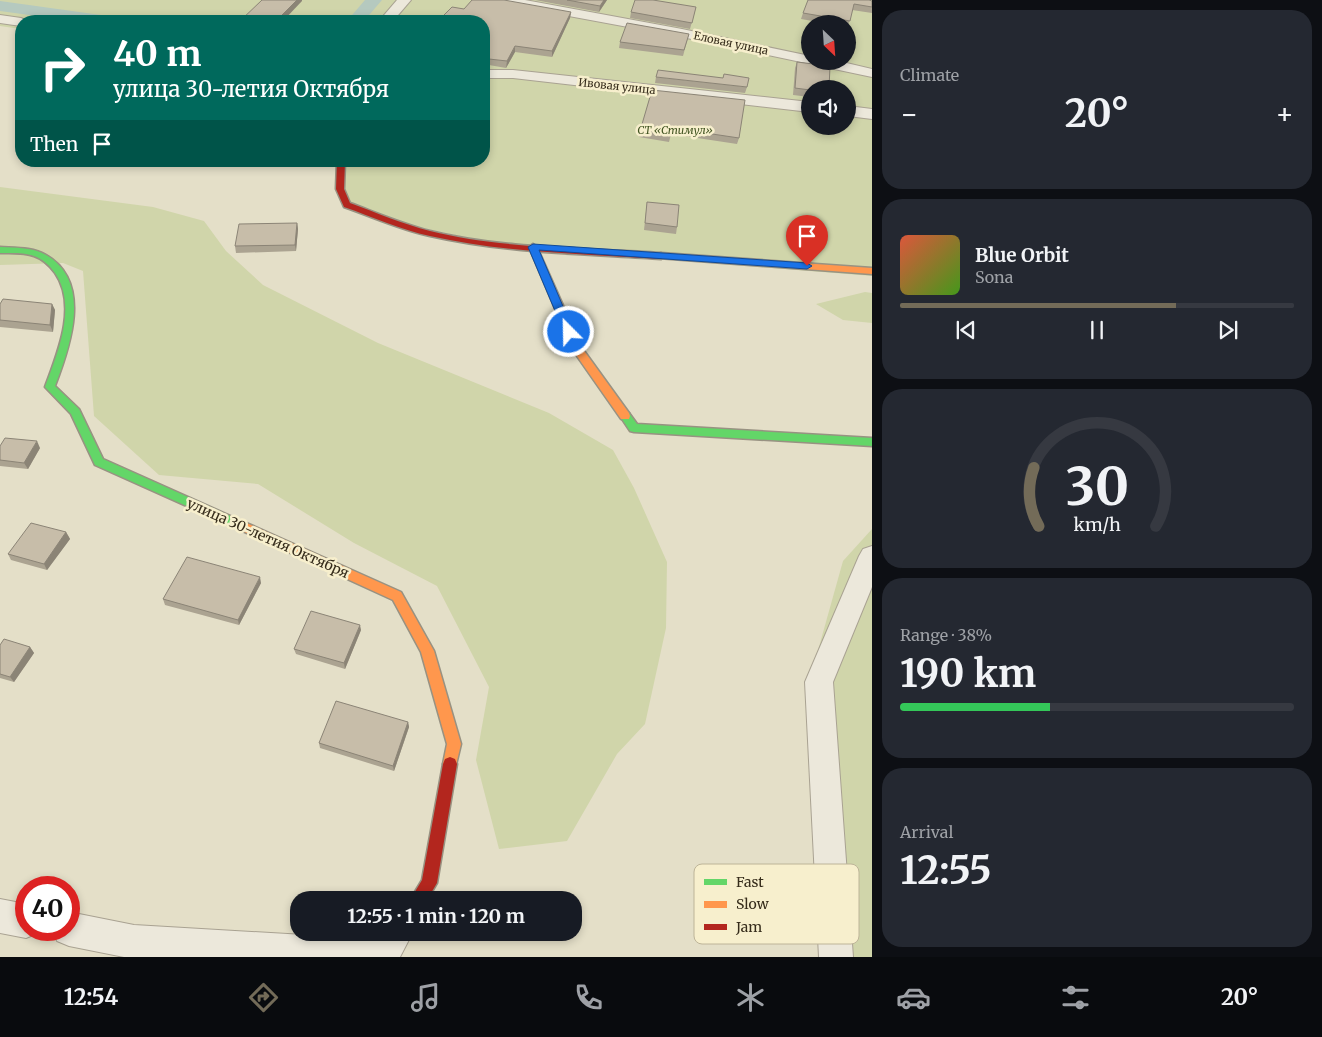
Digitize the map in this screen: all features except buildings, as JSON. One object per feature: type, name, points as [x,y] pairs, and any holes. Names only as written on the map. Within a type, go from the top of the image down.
[{"type":"street","points":[[391,15],[404,0]]},
{"type":"street","name":"Еловая улица","points":[[504,0],[682,33],[801,58]]},
{"type":"street","points":[[0,19],[15,21]]},
{"type":"street","points":[[856,70],[872,73]]},
{"type":"street","name":"Ивовая улица","points":[[490,74],[513,74],[801,106]]},
{"type":"street","points":[[856,112],[872,114]]},
{"type":"street","points":[[341,167],[340,189],[347,205],[425,233],[533,247],[872,271]]},
{"type":"street","points":[[533,247],[577,350],[634,428],[872,442]]},
{"type":"street","name":"улица 30-летия Октября","points":[[0,250],[44,256],[58,271],[67,287],[69,318],[64,352],[50,387],[75,412],[99,462],[397,596],[427,651],[454,744],[429,883],[424,891]]},
{"type":"street","points":[[830,864],[819,682],[872,556]]},
{"type":"street","points":[[0,916],[15,919]]},
{"type":"street","points":[[80,931],[134,942],[381,957],[391,941]]},
{"type":"street","points":[[835,944],[836,957]]},
{"type":"green space","name":"СТ «Стимул»","points":[[0,0],[872,0],[872,276],[511,247],[380,219],[344,200],[341,167],[490,167],[490,15],[15,15],[15,28],[0,26]]},
{"type":"green space","points":[[0,187],[153,207],[204,221],[226,251],[263,285],[378,343],[549,413],[613,450],[634,488],[667,562],[666,628],[645,724],[617,754],[567,841],[499,849],[476,760],[489,687],[437,586],[354,543],[258,484],[159,475],[94,416],[83,271],[63,263],[0,265]]},
{"type":"green space","points":[[865,292],[872,293],[872,323],[843,320],[816,304]]},
{"type":"green space","points":[[872,529],[872,957],[820,957],[820,944],[859,944],[859,864],[817,864],[810,679],[843,561]]},
{"type":"waterway","points":[[360,15],[374,0]]},
{"type":"waterway","points":[[0,6],[65,15]]},
{"type":"traffic: fast","points":[[0,250],[27,252],[42,256],[54,266],[63,279],[68,293],[70,309],[65,342],[50,387],[75,412],[99,462],[242,526]]},
{"type":"traffic: fast","points":[[625,416],[634,428],[872,442]]},
{"type":"traffic: slow","points":[[533,247],[577,349],[625,416]]},
{"type":"traffic: slow","points":[[661,256],[872,271]]},
{"type":"traffic: slow","points":[[242,526],[397,596],[427,651],[454,744],[450,764]]},
{"type":"traffic: jam","points":[[341,167],[340,189],[347,205],[417,230],[441,236],[495,244],[661,256]]},
{"type":"traffic: jam","points":[[424,891],[429,883],[450,764]]},
{"type":"route","points":[[569,332],[533,247],[807,266]]}]
